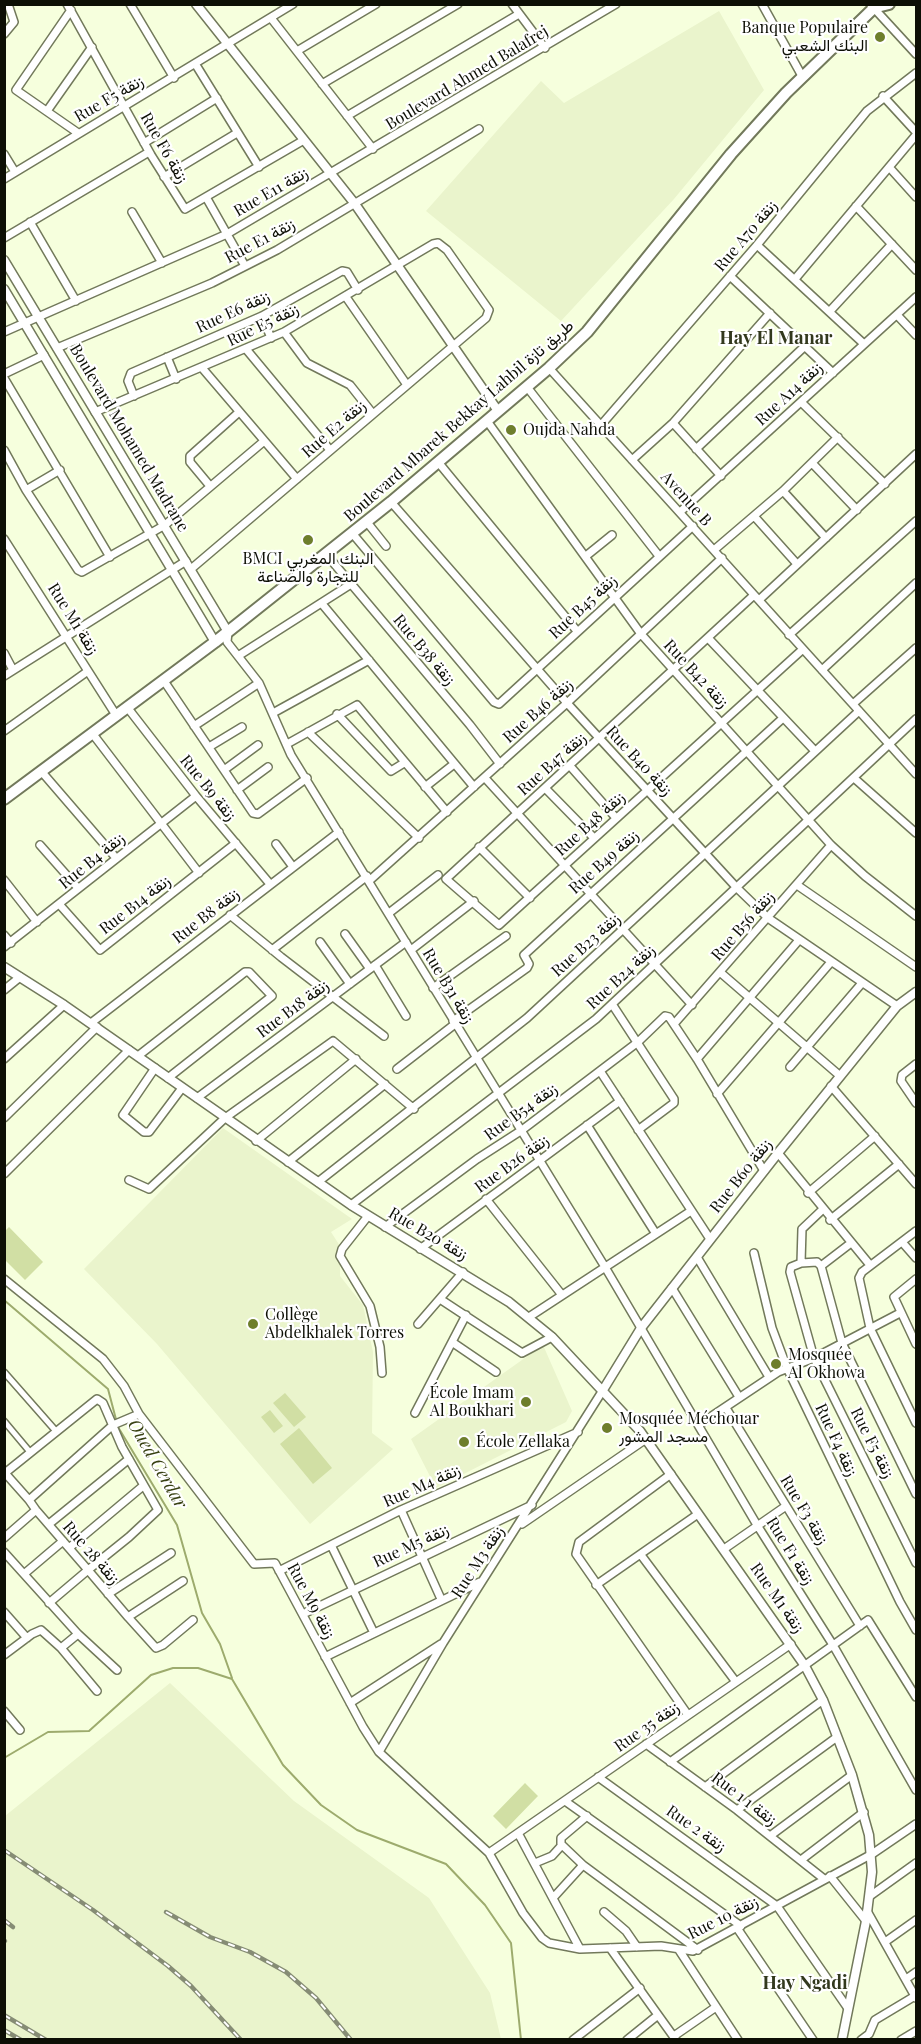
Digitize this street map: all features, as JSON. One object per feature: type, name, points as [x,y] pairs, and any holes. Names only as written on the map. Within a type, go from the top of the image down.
[{"type":"main road","name":"Boulevard Mbarek Bekkay Lahbil طريق تازة","points":[[4,799],[223,639],[391,502],[549,368],[587,332],[724,163],[802,76],[876,8],[889,4]]},
{"type":"street","points":[[4,34],[14,22],[8,4]]},
{"type":"street","points":[[130,4],[174,78]]},
{"type":"street","points":[[196,4],[331,174]]},
{"type":"street","points":[[297,51],[376,4]]},
{"type":"street","points":[[322,84],[458,4]]},
{"type":"street","points":[[512,4],[545,48]]},
{"type":"street","name":"Boulevard Ahmed Balafrej","points":[[331,174],[616,4]]},
{"type":"street","points":[[762,4],[802,76]]},
{"type":"street","name":"Rue F5 زنقة","points":[[4,179],[196,65],[227,43],[289,6]]},
{"type":"street","points":[[69,7],[16,90],[78,133]]},
{"type":"street","name":"Rue F6 زنقة","points":[[69,7],[149,152],[186,210],[206,197]]},
{"type":"street","points":[[876,8],[916,54]]},
{"type":"street","points":[[347,116],[519,14]]},
{"type":"street","points":[[271,18],[373,149]]},
{"type":"street","points":[[47,111],[92,47]]},
{"type":"street","points":[[196,65],[259,167]]},
{"type":"street","name":"Rue A70 زنقة","points":[[602,424],[757,245],[867,111],[916,73]]},
{"type":"street","points":[[795,279],[916,133],[884,96]]},
{"type":"street","points":[[144,143],[217,98]]},
{"type":"street","name":"Rue E1 زنقة","points":[[44,355],[245,266],[355,204],[479,129]]},
{"type":"street","points":[[164,177],[237,133]]},
{"type":"street","points":[[245,266],[206,197],[304,140]]},
{"type":"street","points":[[4,238],[149,152]]},
{"type":"street","points":[[4,154],[15,172]]},
{"type":"street","points":[[889,167],[916,197]]},
{"type":"street","name":"Rue E11 زنقة","points":[[4,333],[227,234],[331,174],[399,266],[498,411]]},
{"type":"street","points":[[856,206],[916,270]]},
{"type":"street","points":[[132,212],[162,263]]},
{"type":"street","points":[[30,222],[76,301]]},
{"type":"street","name":"Rue E5 زنقة","points":[[95,412],[203,369],[284,332],[433,244],[438,243],[447,250],[488,308]]},
{"type":"street","points":[[830,311],[892,244]]},
{"type":"street","points":[[757,245],[864,344]]},
{"type":"street","name":"Boulevard Mohamed Madrane","points":[[4,260],[165,525],[188,565],[223,639]]},
{"type":"street","name":"Rue E6 زنقة","points":[[134,396],[128,381],[129,375],[262,316],[344,270],[358,290]]},
{"type":"street","points":[[730,276],[833,373]]},
{"type":"street","name":"Boulevard Mohamed Madrane","points":[[4,289],[172,568],[223,639]]},
{"type":"street","points":[[346,297],[407,385]]},
{"type":"street","name":"Rue A14 زنقة","points":[[680,512],[916,297]]},
{"type":"street","name":"Rue E2 زنقة","points":[[188,565],[297,479],[486,318],[490,312],[488,308]]},
{"type":"street","points":[[633,460],[673,423],[770,313]]},
{"type":"street","points":[[897,315],[916,335]]},
{"type":"street","points":[[262,316],[271,338]]},
{"type":"street","points":[[284,332],[308,363],[346,382],[372,414]]},
{"type":"street","points":[[696,449],[805,346]]},
{"type":"street","points":[[246,349],[330,450]]},
{"type":"street","points":[[44,355],[4,376],[110,557]]},
{"type":"street","points":[[166,357],[176,379]]},
{"type":"street","name":"Avenue B","points":[[549,368],[916,774]]},
{"type":"street","points":[[203,369],[238,413],[297,479]]},
{"type":"street","points":[[527,387],[659,556]]},
{"type":"street","points":[[801,402],[885,484]]},
{"type":"street","points":[[210,486],[190,462],[190,456],[238,413]]},
{"type":"street","name":"Rue B42 زنقة","points":[[487,421],[641,634],[831,845],[865,876],[916,916]]},
{"type":"street","points":[[673,423],[721,476]]},
{"type":"street","points":[[714,550],[783,491],[838,437]]},
{"type":"street","points":[[4,450],[26,490],[78,570],[85,571],[165,525],[263,442]]},
{"type":"street","name":"Rue B47 زنقة","points":[[446,879],[709,639],[857,510],[916,454]]},
{"type":"street","points":[[438,462],[577,631]]},
{"type":"street","points":[[812,463],[857,510]]},
{"type":"street","points":[[26,490],[60,470]]},
{"type":"street","points":[[783,491],[826,538]]},
{"type":"street","name":"Rue B40 زنقة","points":[[391,502],[536,669],[737,888],[768,918],[897,1006]]},
{"type":"street","points":[[754,516],[797,564]]},
{"type":"street","points":[[366,521],[386,546]]},
{"type":"street","points":[[789,635],[916,521]]},
{"type":"street","name":"Rue B45 زنقة","points":[[352,533],[492,700],[501,703],[693,526]]},
{"type":"street","points":[[586,556],[612,535]]},
{"type":"street","name":"Rue M1 زنقة","points":[[4,539],[116,715]]},
{"type":"street","name":"Rue B38 زنقة","points":[[326,554],[500,764]]},
{"type":"street","name":"Rue B46 زنقة","points":[[272,950],[419,838],[722,558]]},
{"type":"street","points":[[4,676],[172,568],[188,565]]},
{"type":"street","points":[[822,670],[916,583]]},
{"type":"street","points":[[238,656],[323,604],[351,584]]},
{"type":"street","points":[[323,604],[474,787]]},
{"type":"street","name":"Rue B31 زنقة","points":[[223,639],[259,683],[287,744],[306,778],[641,1328]]},
{"type":"street","points":[[709,639],[814,751]]},
{"type":"street","points":[[853,704],[916,648]]},
{"type":"street","name":"Rue B48 زنقة","points":[[446,879],[499,925],[803,649]]},
{"type":"street","points":[[4,652],[13,670]]},
{"type":"street","points":[[273,713],[369,660]]},
{"type":"street","points":[[4,731],[88,671]]},
{"type":"street","name":"Rue B9 زنقة","points":[[164,681],[254,813],[258,814],[306,778]]},
{"type":"street","points":[[194,726],[259,683]]},
{"type":"street","points":[[287,744],[353,705],[358,706],[447,812]]},
{"type":"street","name":"Rue B9 زنقة","points":[[127,707],[196,796],[270,884]]},
{"type":"street","name":"Rue B23 زنقة","points":[[318,1182],[414,1109],[527,1018],[859,711]]},
{"type":"street","points":[[337,714],[391,771],[404,763]]},
{"type":"street","name":"Rue B49 زنقة","points":[[454,1023],[527,968],[529,964],[524,956],[783,718]]},
{"type":"street","name":"Rue B24 زنقة","points":[[351,1205],[498,1091],[586,1028],[810,821],[916,719]]},
{"type":"street","points":[[208,747],[242,727]]},
{"type":"street","points":[[308,732],[419,838]]},
{"type":"street","points":[[92,733],[199,873]]},
{"type":"street","points":[[224,770],[258,746]]},
{"type":"street","points":[[425,787],[454,764]]},
{"type":"street","points":[[570,766],[616,818]]},
{"type":"street","points":[[237,790],[268,767]]},
{"type":"street","points":[[41,771],[116,858]]},
{"type":"street","points":[[485,778],[692,1005]]},
{"type":"street","points":[[854,778],[916,833]]},
{"type":"street","points":[[545,788],[594,838]]},
{"type":"street","name":"Rue B4 زنقة","points":[[4,948],[196,796]]},
{"type":"street","name":"Rue B8 زنقة","points":[[4,1118],[94,1025],[230,915],[339,832]]},
{"type":"street","name":"Rue B14 زنقة","points":[[59,904],[100,950],[236,843]]},
{"type":"street","points":[[276,844],[294,867]]},
{"type":"street","points":[[40,845],[78,888]]},
{"type":"street","name":"Rue B56 زنقة","points":[[674,1024],[831,845]]},
{"type":"street","points":[[479,847],[530,898]]},
{"type":"street","points":[[389,913],[438,874]]},
{"type":"street","points":[[4,880],[37,922]]},
{"type":"street","points":[[797,885],[916,967]]},
{"type":"street","points":[[411,951],[474,901]]},
{"type":"street","points":[[230,915],[384,1036]]},
{"type":"street","points":[[345,934],[373,967],[406,1016]]},
{"type":"street","points":[[4,935],[11,943]]},
{"type":"street","points":[[433,988],[506,936]]},
{"type":"street","points":[[697,1059],[799,940]]},
{"type":"street","points":[[320,942],[350,984]]},
{"type":"street","name":"Rue B18 زنقة","points":[[197,1098],[406,942]]},
{"type":"street","points":[[717,1094],[831,962]]},
{"type":"street","name":"Rue B20 زنقة","points":[[4,967],[94,1025],[256,1141],[351,1205],[420,1249],[463,1272],[529,1317],[603,1389]]},
{"type":"street","points":[[138,1056],[245,972],[250,974],[272,996],[168,1078]]},
{"type":"street","points":[[720,973],[839,1075]]},
{"type":"street","points":[[4,990],[20,977]]},
{"type":"street","points":[[790,1067],[861,983]]},
{"type":"street","name":"Rue B60 زنقة","points":[[603,1389],[641,1328],[839,1075],[897,1006],[916,992]]},
{"type":"street","points":[[612,1004],[675,1100],[638,1130]]},
{"type":"street","points":[[4,1059],[64,1005]]},
{"type":"street","name":"Rue B54 زنقة","points":[[385,1227],[477,1159],[522,1130],[638,1042],[664,1017],[669,1017],[674,1024]]},
{"type":"street","points":[[397,1069],[454,1023]]},
{"type":"street","points":[[674,1024],[765,1171]]},
{"type":"street","points":[[129,1180],[149,1189],[225,1118],[331,1042],[335,1042],[414,1109]]},
{"type":"street","points":[[4,1174],[129,1050]]},
{"type":"street","points":[[256,1141],[356,1059]]},
{"type":"street","points":[[916,1064],[902,1075],[902,1084],[916,1103]]},
{"type":"street","points":[[155,1068],[123,1115],[144,1132],[149,1132],[182,1088]]},
{"type":"street","points":[[600,1071],[710,1239]]},
{"type":"street","points":[[288,1162],[385,1084]]},
{"type":"street","points":[[831,1086],[916,1184]]},
{"type":"street","name":"Rue B26 زنقة","points":[[420,1249],[620,1101]]},
{"type":"street","points":[[587,1125],[656,1234]]},
{"type":"street","points":[[808,1192],[875,1136]]},
{"type":"street","points":[[778,1153],[830,1220],[870,1265]]},
{"type":"street","points":[[830,1220],[899,1164]]},
{"type":"street","points":[[486,1199],[562,1296]]},
{"type":"street","name":"Rue F5 زنقة","points":[[822,1210],[802,1229],[801,1263],[791,1267],[790,1270],[814,1358],[916,1563]]},
{"type":"street","points":[[529,1317],[691,1211]]},
{"type":"street","points":[[368,1216],[342,1249],[340,1256],[370,1306],[380,1347],[382,1373]]},
{"type":"street","points":[[916,1231],[861,1272],[859,1278],[870,1328],[916,1423]]},
{"type":"street","points":[[902,1242],[916,1258]]},
{"type":"street","points":[[821,1266],[851,1243]]},
{"type":"street","name":"Rue F4 زنقة","points":[[754,1253],[772,1328],[787,1368],[900,1602],[916,1630]]},
{"type":"street","points":[[697,1257],[769,1377]]},
{"type":"street","points":[[801,1263],[817,1262],[821,1266],[842,1343],[916,1494]]},
{"type":"street","points":[[418,1324],[463,1272]]},
{"type":"street","points":[[916,1279],[895,1296],[900,1313],[914,1332],[916,1344]]},
{"type":"street","name":"Rue M9 زنقة","points":[[4,1280],[103,1359],[124,1386],[139,1414],[254,1564],[273,1562],[350,1703],[380,1752],[489,1853],[536,1932],[549,1943],[580,1949]]},
{"type":"street","points":[[672,1288],[739,1397]]},
{"type":"street","points":[[440,1299],[524,1353],[552,1337]]},
{"type":"street","points":[[700,1424],[769,1377],[814,1358],[900,1313]]},
{"type":"street","points":[[415,1413],[465,1316]]},
{"type":"street","name":"Rue F1 زنقة","points":[[641,1328],[758,1525],[833,1645],[916,1790]]},
{"type":"street","points":[[452,1342],[496,1372]]},
{"type":"street","points":[[4,1372],[55,1430]]},
{"type":"street","name":"Rue M1 زنقة","points":[[603,1389],[646,1439],[791,1644],[823,1700],[852,1775],[864,1812],[872,1854],[866,1921],[842,2040]]},
{"type":"street","name":"Rue M3 زنقة","points":[[380,1752],[442,1643],[532,1505],[603,1389]]},
{"type":"street","points":[[6,1476],[55,1430],[96,1399],[103,1403],[143,1486],[157,1506],[156,1512],[49,1603]]},
{"type":"street","name":"Rue F3 زنقة","points":[[726,1408],[860,1626]]},
{"type":"street","points":[[29,1500],[115,1425],[139,1414]]},
{"type":"street","points":[[4,1421],[30,1452]]},
{"type":"street","name":"Rue M4 زنقة","points":[[279,1571],[401,1510],[578,1432]]},
{"type":"street","points":[[518,1526],[646,1439]]},
{"type":"street","points":[[49,1524],[129,1459]]},
{"type":"street","points":[[671,1473],[579,1542],[576,1554],[688,1715]]},
{"type":"street","name":"Rue 28 زنقة","points":[[6,1476],[155,1647],[160,1648],[193,1620]]},
{"type":"street","points":[[69,1548],[143,1486]]},
{"type":"street","name":"Rue M5 زنقة","points":[[303,1614],[420,1556],[532,1505]]},
{"type":"street","points":[[724,1549],[786,1506]]},
{"type":"street","points":[[4,1538],[36,1509]]},
{"type":"street","points":[[401,1510],[441,1599]]},
{"type":"street","points":[[596,1585],[698,1514]]},
{"type":"street","points":[[24,1574],[63,1541]]},
{"type":"street","points":[[331,1545],[374,1633]]},
{"type":"street","points":[[4,1552],[78,1634],[117,1670]]},
{"type":"street","points":[[108,1594],[171,1553]]},
{"type":"street","points":[[641,1555],[736,1682]]},
{"type":"street","points":[[128,1617],[183,1581]]},
{"type":"street","points":[[325,1658],[441,1599],[480,1582]]},
{"type":"street","points":[[4,1612],[27,1638]]},
{"type":"street","points":[[670,1762],[868,1620],[872,1621],[916,1697]]},
{"type":"street","points":[[4,1655],[41,1630],[62,1648],[97,1691]]},
{"type":"street","points":[[62,1648],[78,1634]]},
{"type":"street","points":[[350,1703],[442,1643]]},
{"type":"street","name":"Rue 35 زنقة","points":[[489,1853],[791,1644]]},
{"type":"street","points":[[705,1786],[823,1700]]},
{"type":"street","points":[[4,1711],[21,1730]]},
{"type":"street","points":[[737,1810],[837,1737]]},
{"type":"street","name":"Rue 1 زنقة 1","points":[[646,1744],[827,1877],[866,1921]]},
{"type":"street","points":[[770,1836],[852,1775]]},
{"type":"street","name":"Rue 2 زنقة","points":[[598,1777],[777,1905],[848,2007]]},
{"type":"street","points":[[565,1801],[739,1927],[813,2040]]},
{"type":"street","points":[[801,1860],[864,1812]]},
{"type":"street","points":[[587,1816],[561,1838],[562,1845],[583,1865],[699,1950]]},
{"type":"street","name":"Rue 10 زنقة","points":[[580,1949],[661,1946],[679,1950],[699,1950],[872,1854],[916,1824]]},
{"type":"street","points":[[518,1833],[580,1949]]},
{"type":"street","points":[[534,1863],[552,1856],[562,1845]]},
{"type":"street","points":[[870,1896],[916,1863]]},
{"type":"street","points":[[553,1898],[583,1865]]},
{"type":"street","points":[[861,2040],[869,2034],[875,2020],[916,1997],[867,1911]]},
{"type":"street","points":[[604,1912],[626,1931],[637,1947]]},
{"type":"street","points":[[885,1942],[916,1920]]},
{"type":"street","points":[[610,1948],[675,2038],[716,2007]]},
{"type":"street","points":[[679,1950],[738,2040]]},
{"type":"street","points":[[906,1980],[916,1972]]},
{"type":"street","points":[[573,2040],[640,1988]]},
{"type":"street","points":[[627,2040],[658,2015]]},
{"type":"street","points":[[901,2040],[916,2031]]},
{"type":"shaded area","points":[[719,11],[764,90],[674,199],[561,321],[426,211],[541,81],[564,103]]},
{"type":"shaded area","name":"Collège Abdelkhalek Torres","points":[[223,1128],[352,1219],[331,1232],[340,1246],[340,1276],[363,1305],[373,1352],[372,1433],[393,1449],[310,1524],[157,1344],[84,1269]]},
{"type":"shaded area","points":[[9,1227],[43,1262],[25,1280],[5,1260],[5,1231]]},
{"type":"shaded area","points":[[543,1345],[572,1411],[566,1422],[436,1488],[411,1439]]},
{"type":"shaded area","points":[[285,1393],[306,1417],[294,1427],[273,1403]]},
{"type":"shaded area","points":[[270,1410],[283,1426],[274,1433],[261,1417]]},
{"type":"shaded area","points":[[299,1428],[332,1468],[313,1484],[280,1444]]},
{"type":"shaded area","points":[[170,1683],[294,1801],[429,1898],[490,1993],[501,2039],[5,2039],[5,1816]]},
{"type":"shaded area","points":[[525,1783],[538,1796],[506,1829],[493,1816]]},
{"type":"waterway","name":"Oued Cerdar","points":[[4,1300],[108,1389],[118,1427],[177,1525],[202,1613],[220,1644],[232,1678]]},
{"type":"waterway","points":[[4,1758],[48,1732],[89,1731],[151,1675],[173,1668],[198,1668],[232,1679],[283,1765],[321,1805],[357,1830],[446,1864],[485,1905],[511,1943],[521,2040]]},
{"type":"railway","points":[[4,1850],[93,1910],[168,1966],[191,1986],[241,2040]]},
{"type":"railway","points":[[166,1912],[210,1937],[250,1952],[286,1972],[316,1998],[351,2040]]},
{"type":"railway","points":[[4,1920],[13,1927]]},
{"type":"railway","points":[[4,2015],[46,2040]]},
{"type":"railway","points":[[4,2030],[21,2040]]},
{"type":"place","name":"Banque Populaire البنك الشعبي","points":[[880,37]]},
{"type":"place","name":"Oujda Nahda","points":[[511,430]]},
{"type":"place","name":"BMCI البنك المغربي للتجارة والصناعة","points":[[308,540]]},
{"type":"place","name":"Collège Abdelkhalek Torres","points":[[253,1324]]},
{"type":"place","name":"Mosquée Al Okhowa","points":[[776,1364]]},
{"type":"place","name":"École Imam Al Boukhari","points":[[526,1402]]},
{"type":"place","name":"Mosquée Méchouar مسجد المشور","points":[[607,1428]]},
{"type":"place","name":"École Zellaka","points":[[464,1442]]},
{"type":"district","name":"Hay El Manar","points":[[776,338]]},
{"type":"district","name":"Hay Ngadi","points":[[805,1983]]}]
